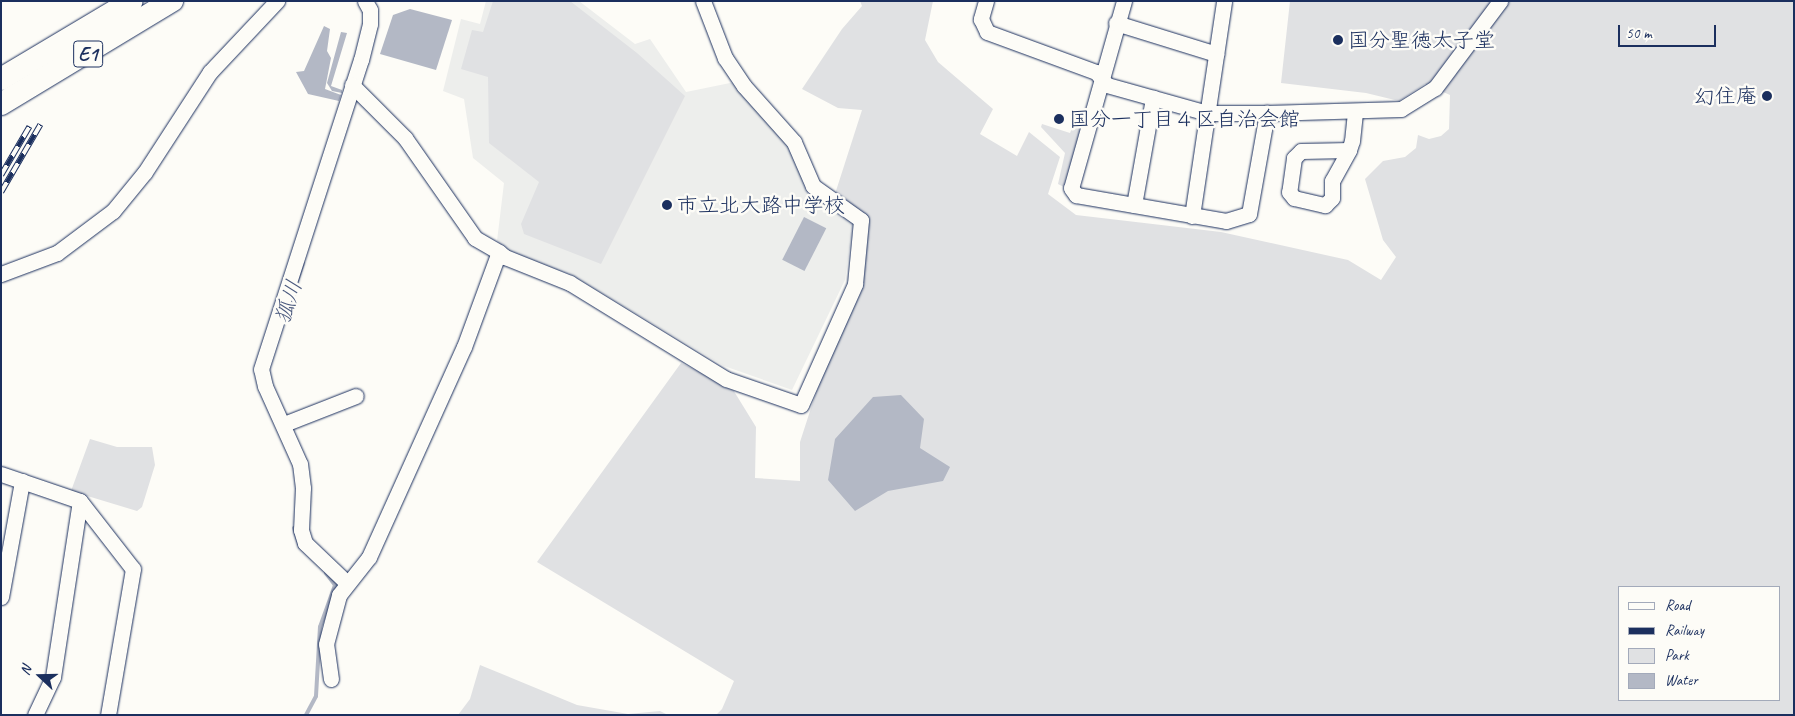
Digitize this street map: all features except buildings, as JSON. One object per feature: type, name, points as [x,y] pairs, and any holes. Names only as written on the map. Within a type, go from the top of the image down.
[{"type":"highway","name":"E1","points":[[1,79],[132,1]]},
{"type":"highway","name":"E1","points":[[1,104],[172,1]]},
{"type":"street","points":[[5,273],[57,253],[113,211],[145,172],[210,72],[277,1]]},
{"type":"street","points":[[347,583],[305,543],[300,530],[303,488],[300,464],[284,424],[265,386],[261,369],[370,24],[370,10],[364,1]]},
{"type":"street","points":[[352,85],[405,138],[475,238],[505,257],[570,284],[726,379],[801,405],[855,284],[861,220],[813,186],[794,142],[744,86],[725,58],[703,1]]},
{"type":"street","points":[[986,1],[981,19],[987,32],[1096,72],[1107,85],[1207,113],[1267,114],[1355,113],[1401,110],[1435,88],[1500,1]]},
{"type":"street","points":[[1124,1],[1100,77],[1071,188],[1076,195],[1226,221],[1249,214],[1267,114]]},
{"type":"street","points":[[1192,216],[1224,1]]},
{"type":"street","points":[[1116,23],[1216,54]]},
{"type":"street","points":[[1134,205],[1153,98]]},
{"type":"street","points":[[1349,150],[1301,151],[1294,158],[1289,192],[1294,198],[1325,204],[1332,198],[1332,181],[1349,150],[1355,113]]},
{"type":"street","points":[[331,679],[326,644],[328,629],[347,583],[370,556],[464,347],[499,252]]},
{"type":"street","points":[[284,424],[356,396]]},
{"type":"street","points":[[1,474],[80,501],[133,569],[108,715]]},
{"type":"street","points":[[1,597],[22,482]]},
{"type":"street","points":[[35,715],[53,677],[80,501]]},
{"type":"shaded area","name":"市立北大路中学校","points":[[486,1],[579,1],[635,44],[650,39],[686,92],[735,82],[781,131],[811,189],[854,220],[845,280],[792,390],[724,366],[570,274],[506,251],[497,241],[504,183],[473,158],[464,99],[443,91],[461,19],[480,24]]},
{"type":"green space","points":[[493,1],[570,1],[637,53],[685,96],[601,264],[524,234],[521,224],[539,182],[489,143],[488,77],[461,69],[472,30],[483,32]]},
{"type":"green space","points":[[860,1],[933,1],[925,40],[938,62],[993,109],[980,134],[1017,156],[1029,132],[1060,157],[1048,194],[1076,215],[1221,232],[1348,260],[1381,280],[1396,257],[1383,240],[1365,179],[1383,161],[1405,157],[1416,148],[1418,135],[1429,139],[1441,136],[1449,129],[1450,95],[1425,84],[1399,101],[1366,93],[1281,83],[1290,1],[1794,1],[1794,715],[716,715],[722,709],[734,681],[537,562],[681,363],[732,388],[756,427],[755,478],[800,481],[800,442],[824,370],[861,292],[867,215],[835,194],[862,110],[838,108],[802,89],[842,29],[862,6]]},
{"type":"green space","points":[[1077,116],[1087,120],[1068,189],[1058,184],[1065,153],[1041,127],[1042,124],[1070,133]]},
{"type":"green space","points":[[90,439],[117,447],[152,447],[155,465],[142,507],[137,511],[71,491]]},
{"type":"green space","points":[[480,665],[577,705],[628,714],[660,711],[668,715],[458,715],[470,699]]},
{"type":"water","points":[[410,9],[452,20],[436,70],[380,54],[393,15]]},
{"type":"water","points":[[324,26],[330,29],[327,51],[331,58],[325,89],[341,95],[339,101],[308,94],[296,72],[304,71]]},
{"type":"water","points":[[341,32],[347,33],[331,86],[342,90],[342,93],[332,91],[327,83]]},
{"type":"water","points":[[804,217],[826,228],[804,271],[782,260]]},
{"type":"water","points":[[901,395],[924,419],[920,448],[950,467],[943,481],[888,491],[855,511],[828,480],[835,439],[873,397]]},
{"type":"waterway","name":"狐川","points":[[284,321],[303,263]]},
{"type":"waterway","name":"狐川","points":[[294,528],[300,547]]},
{"type":"waterway","name":"狐川","points":[[306,715],[316,696],[320,627],[335,585],[326,573]]},
{"type":"railway","points":[[1,192],[40,125]]},
{"type":"railway","points":[[1,175],[29,127]]},
{"type":"place","name":"国分聖徳太子堂","points":[[1338,40]]},
{"type":"place","name":"幻住庵","points":[[1767,96]]},
{"type":"place","name":"国分一丁目４区自治会館","points":[[1059,119]]},
{"type":"place","name":"市立北大路中学校","points":[[667,205]]}]
